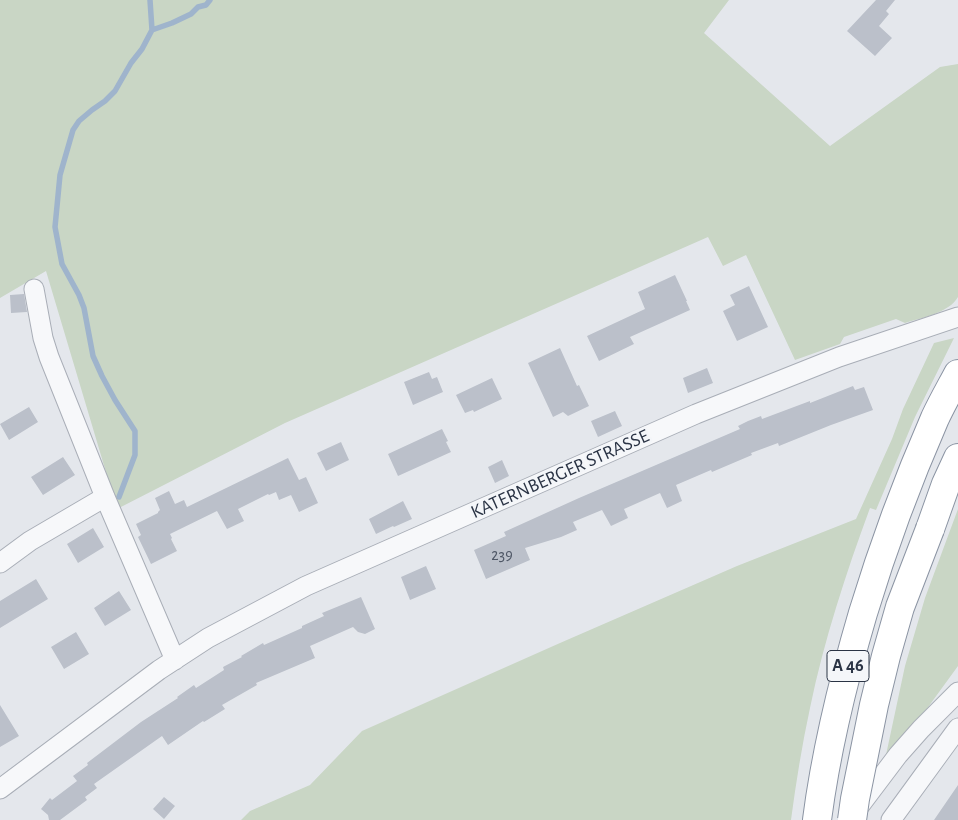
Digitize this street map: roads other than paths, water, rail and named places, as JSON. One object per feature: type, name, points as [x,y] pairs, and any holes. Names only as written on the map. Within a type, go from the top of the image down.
[{"type":"highway","name":"A 46","points":[[817,820],[835,718],[874,577],[895,516],[936,416],[958,374]]},
{"type":"highway","name":"A 46","points":[[850,820],[874,706],[900,607],[946,484],[958,458]]},
{"type":"street","points":[[34,289],[43,338],[49,357],[105,497],[175,660]]},
{"type":"street","name":"KATERNBERGER STRASSE","points":[[0,789],[159,670],[208,638],[306,586],[696,414],[840,357],[953,318]]},
{"type":"street","points":[[0,563],[30,541],[105,497]]},
{"type":"street","points":[[850,820],[898,755],[958,692]]},
{"type":"street","points":[[891,820],[958,728]]},
{"type":"waterway","points":[[150,0],[152,30]]},
{"type":"waterway","points":[[119,497],[135,455],[135,431],[115,400],[93,356],[84,308],[62,264],[55,227],[60,175],[73,130],[79,121],[115,91],[152,30],[191,14],[198,7],[206,5],[210,0]]}]
